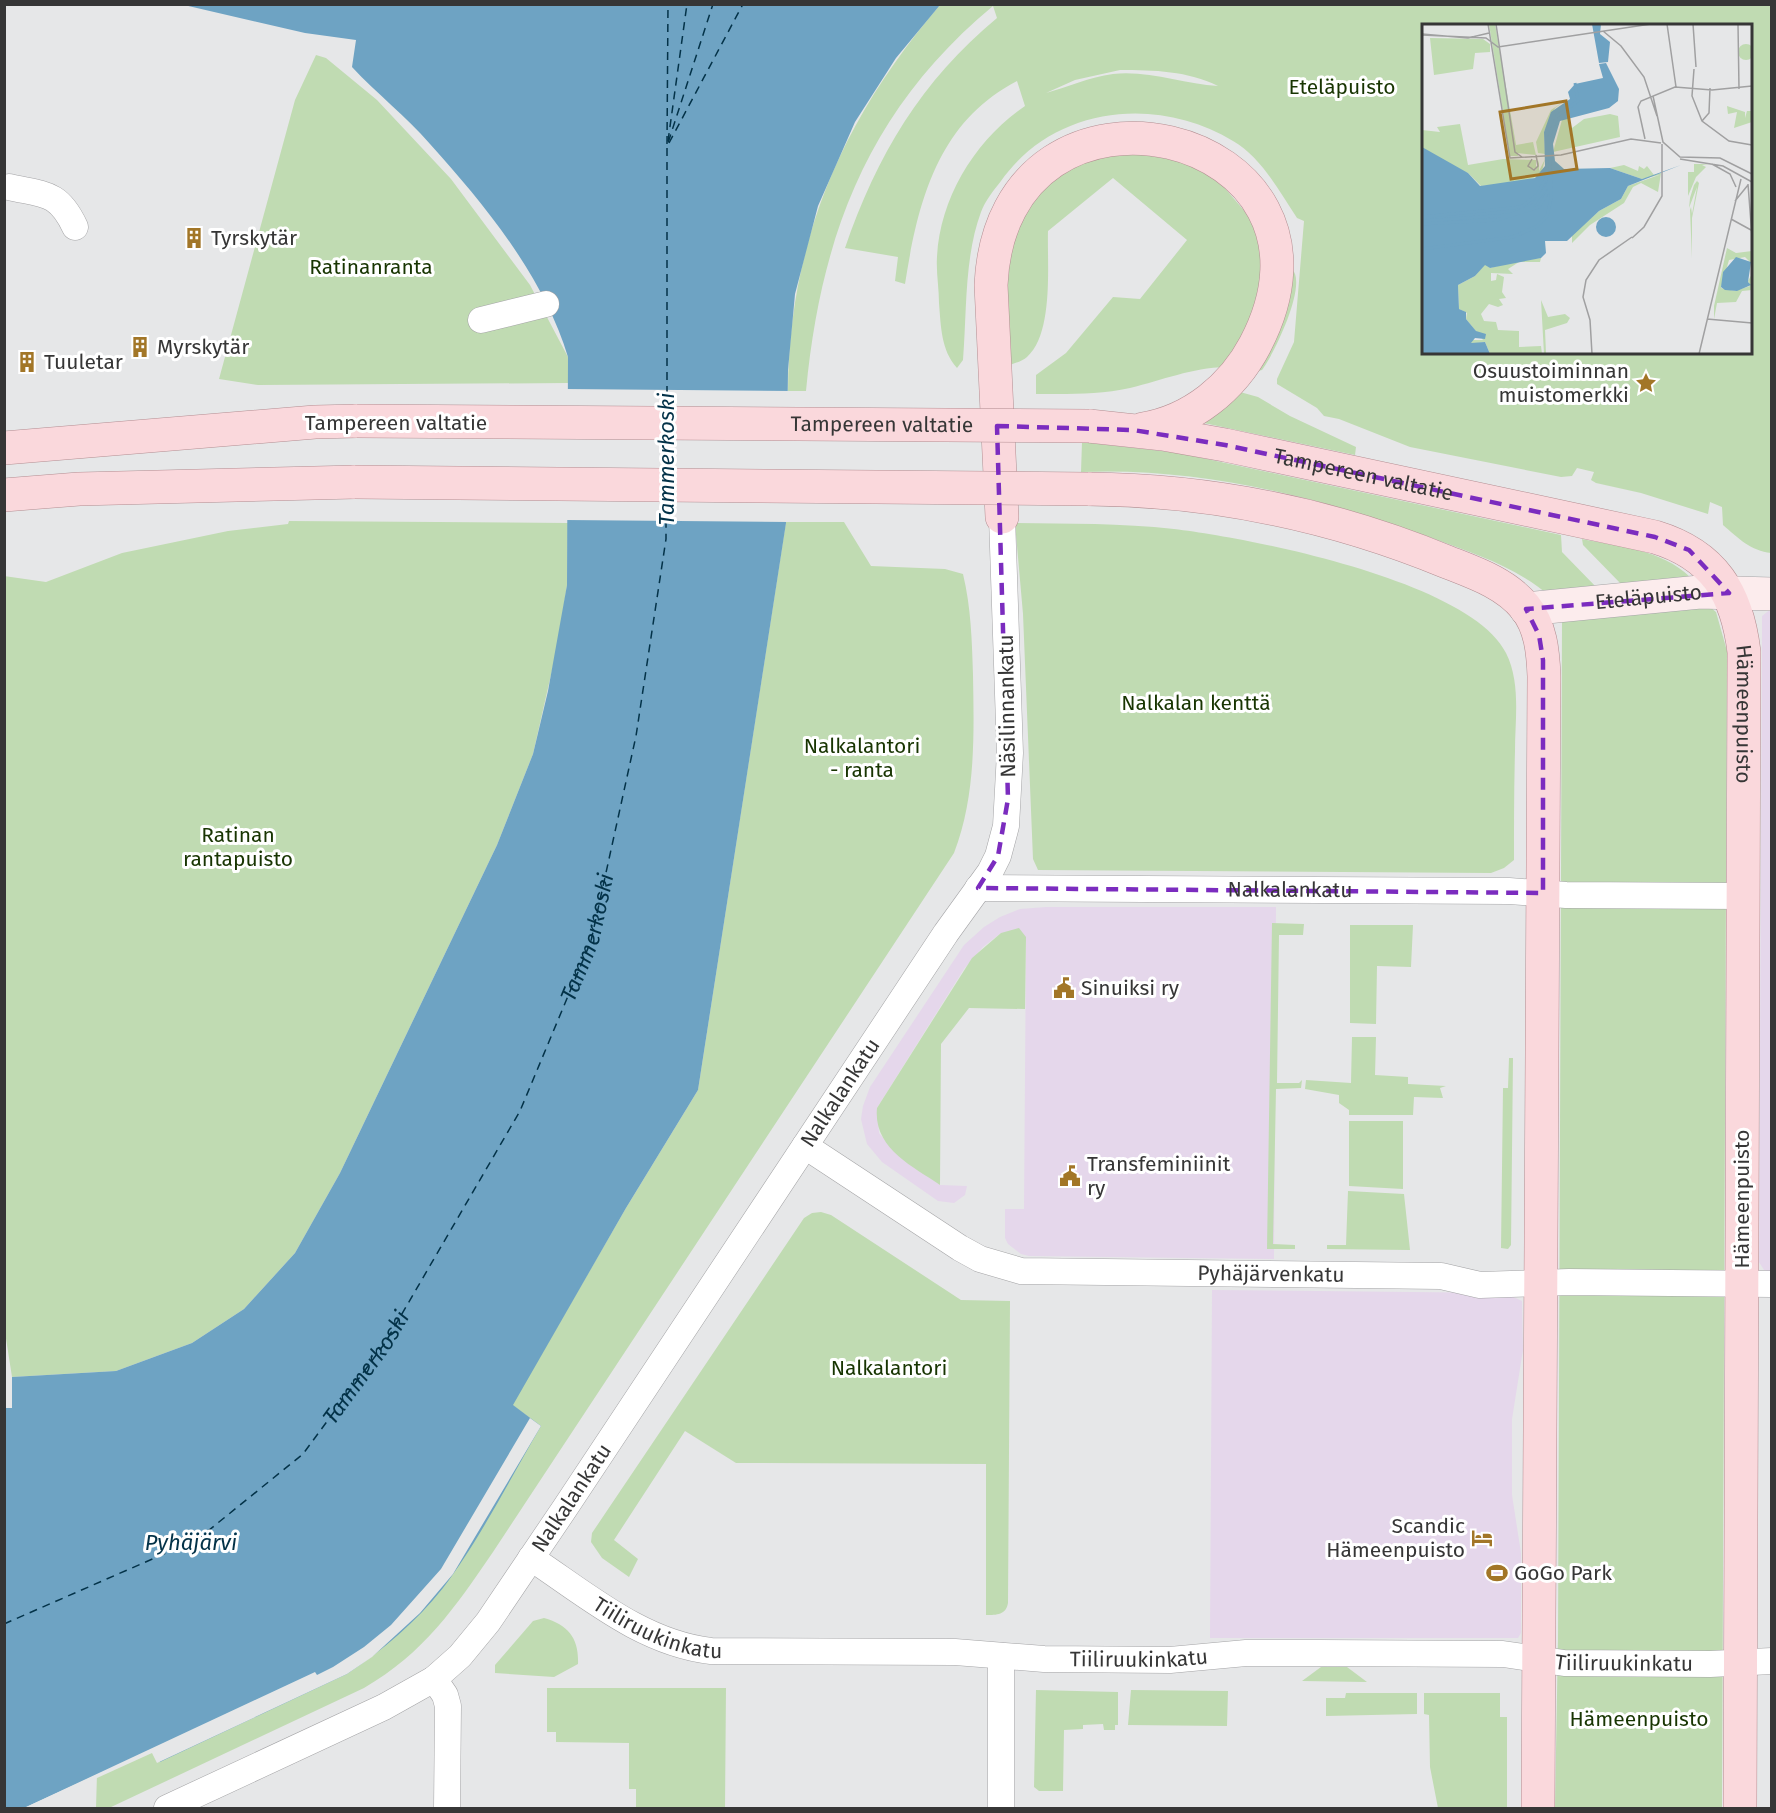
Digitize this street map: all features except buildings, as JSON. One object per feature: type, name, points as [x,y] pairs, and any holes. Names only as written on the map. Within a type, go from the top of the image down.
[{"type":"main road","points":[[1002,517],[991,285],[993,257],[1001,229],[1024,188],[1048,166],[1078,148],[1112,138],[1130,136],[1180,143],[1198,149],[1224,166],[1246,186],[1263,210],[1274,237],[1277,268],[1274,297],[1265,323],[1253,348],[1233,378],[1215,396],[1187,414],[1164,423],[1132,430]]},
{"type":"main road","name":"Tampereen valtatie","points":[[4,448],[315,422],[357,421],[1089,426],[1132,430],[1225,445],[1655,537],[1689,550],[1715,573],[1729,593]]},
{"type":"main road","points":[[4,495],[79,489],[355,482],[1088,489],[1194,495],[1256,505],[1320,520],[1407,547],[1502,586],[1526,609],[1539,635],[1543,660],[1538,1809]]},
{"type":"main road","name":"Hämeenpuisto","points":[[1729,593],[1740,621],[1744,652],[1743,896],[1756,1284],[1756,1661],[1740,1809]]},
{"type":"street","points":[[9,188],[50,196],[65,206],[75,227]]},
{"type":"street","points":[[482,320],[546,304]]},
{"type":"street","name":"Näsilinnankatu","points":[[978,888],[998,856],[1006,826],[1008,799],[1010,753],[1002,517]]},
{"type":"street","name":"Eteläpuisto","points":[[1526,609],[1700,592],[1772,594]]},
{"type":"street","name":"Nalkalankatu","points":[[167,1809],[384,1707],[434,1679],[476,1637],[978,888],[1743,896]]},
{"type":"street","name":"Pyhäjärvenkatu","points":[[805,1146],[960,1248],[1001,1266],[1033,1273],[1441,1276],[1480,1285],[1756,1284]]},
{"type":"street","name":"Tiiliruukinkatu","points":[[531,1558],[639,1629],[688,1648],[722,1651],[955,1652],[1044,1659],[1170,1660],[1246,1653],[1321,1653],[1503,1654],[1564,1664],[1756,1661]]},
{"type":"street","points":[[1001,1656],[1001,1809]]},
{"type":"street","points":[[434,1679],[445,1695],[448,1706],[447,1809]]},
{"type":"highlighted area","points":[[997,426],[1133,430],[1225,445],[1655,537],[1689,550],[1729,593],[1526,609],[1539,635],[1543,660],[1543,893],[978,888],[998,856],[1008,799]]},
{"type":"shaded area","points":[[1771,609],[1771,1272],[1764,1270],[1759,1262],[1762,616]]},
{"type":"shaded area","points":[[1046,907],[1276,907],[1274,1259],[1029,1256],[1021,1254],[1008,1244],[1005,1238],[1005,1209],[1024,1209],[1026,942],[1001,933],[983,947],[964,969],[877,1108],[879,1133],[895,1152],[940,1185],[967,1186],[965,1195],[954,1203],[938,1201],[882,1162],[867,1144],[861,1119],[870,1087],[964,945],[984,927],[1000,917],[1020,909]]},
{"type":"shaded area","points":[[1212,1290],[1505,1293],[1522,1301],[1523,1350],[1512,1419],[1512,1495],[1521,1553],[1521,1633],[1518,1638],[1210,1638]]},
{"type":"green space","name":"Eteläpuisto","points":[[940,5],[1771,5],[1771,553],[1751,547],[1734,535],[1723,525],[1722,507],[1710,502],[1708,514],[1641,493],[1596,483],[1591,480],[1594,472],[1577,468],[1572,476],[1561,477],[1410,447],[1339,419],[1324,416],[1317,408],[1277,384],[1277,379],[1294,342],[1304,221],[1297,218],[1269,176],[1243,148],[1203,126],[1172,117],[1140,114],[1108,116],[1078,123],[1049,137],[1023,156],[1001,181],[985,204],[976,230],[967,285],[963,360],[957,368],[948,354],[941,329],[937,268],[940,235],[953,192],[976,152],[991,135],[1025,106],[1017,81],[990,98],[968,118],[950,141],[925,194],[910,253],[905,284],[895,281],[898,257],[845,248],[887,151],[924,94],[946,67],[997,18],[993,6],[950,46],[914,88],[883,132],[859,178],[839,227],[824,279],[813,334],[806,391],[788,391],[791,336],[799,283],[811,232],[828,184],[875,92]],"holes":[[[1120,70],[1183,74],[1218,86],[1126,73],[1096,77],[1046,93],[1075,80]]]},
{"type":"green space","name":"Ratinanranta","points":[[316,55],[326,58],[377,100],[451,179],[530,285],[568,357],[568,383],[258,385],[219,379],[295,100]]},
{"type":"green space","points":[[1114,149],[1206,166],[1259,228],[1263,295],[1226,367],[1189,372],[1107,392],[1036,394],[1036,375],[1066,353],[1113,297],[1140,299],[1187,240],[1113,178],[1048,231],[1047,297],[1042,332],[1036,346],[1027,357],[1010,365],[1007,269],[1016,223],[1027,203],[1049,180]]},
{"type":"green space","points":[[1292,269],[1296,277],[1296,289],[1288,319],[1267,362],[1262,370],[1258,371]]},
{"type":"green space","points":[[1240,392],[1258,397],[1290,416],[1356,447],[1355,455],[1199,422]]},
{"type":"green space","points":[[1082,442],[1179,453],[1561,535],[1562,552],[1598,589],[1552,598],[1525,578],[1495,562],[1464,550],[1390,523],[1259,488],[1170,474],[1081,472]]},
{"type":"green space","name":"Ratinan rantapuisto","points":[[289,521],[568,523],[567,585],[558,644],[533,754],[497,845],[340,1173],[295,1253],[244,1309],[192,1343],[116,1371],[12,1377],[5,1332],[4,576],[46,582],[122,553],[228,531],[288,524]]},
{"type":"green space","name":"Nalkalantori - ranta","points":[[786,522],[844,522],[871,566],[945,569],[963,574],[972,637],[973,743],[970,787],[954,853],[493,1552],[451,1611],[421,1645],[364,1688],[109,1808],[96,1808],[97,1774],[530,1418],[512,1405],[626,1208],[698,1090]]},
{"type":"green space","name":"Nalkalan kenttä","points":[[1015,523],[1094,524],[1174,529],[1303,553],[1405,584],[1450,605],[1485,627],[1506,653],[1514,676],[1516,714],[1514,860],[1504,868],[1491,873],[1038,870],[1033,859],[1023,614]]},
{"type":"green space","points":[[1582,539],[1639,550],[1666,560],[1690,577],[1622,585],[1583,545]]},
{"type":"green space","name":"Hämeenpuisto","points":[[1710,607],[1716,612],[1727,651],[1722,1808],[1555,1808],[1558,1639],[1562,621]]},
{"type":"green space","points":[[1272,923],[1304,924],[1303,935],[1279,935],[1277,1083],[1299,1083],[1302,1080],[1301,1088],[1276,1089],[1273,1244],[1295,1245],[1295,1249],[1267,1249]]},
{"type":"green space","points":[[1350,925],[1413,925],[1411,967],[1377,966],[1376,1024],[1350,1023]]},
{"type":"green space","points":[[1019,928],[1026,937],[1025,1009],[969,1008],[941,1044],[940,1185],[907,1163],[888,1145],[877,1122],[877,1108],[972,958],[1001,933]]},
{"type":"green space","points":[[1352,1037],[1376,1037],[1375,1075],[1408,1077],[1408,1084],[1446,1086],[1440,1088],[1443,1098],[1414,1097],[1413,1115],[1349,1115],[1349,1110],[1339,1103],[1339,1095],[1305,1089],[1306,1080],[1351,1083]]},
{"type":"green space","points":[[1509,1058],[1513,1058],[1511,1245],[1508,1249],[1501,1248],[1503,1088],[1508,1088]]},
{"type":"green space","points":[[1349,1121],[1403,1121],[1403,1189],[1349,1186]]},
{"type":"green space","points":[[1348,1191],[1404,1194],[1410,1250],[1327,1249],[1327,1245],[1346,1245]]},
{"type":"green space","name":"Nalkalantori","points":[[821,1212],[831,1215],[961,1300],[1010,1301],[1008,1603],[1000,1614],[986,1615],[986,1464],[736,1463],[685,1431],[614,1540],[638,1559],[629,1577],[602,1558],[591,1542],[592,1533],[804,1218],[812,1213]]},
{"type":"green space","points":[[544,1618],[560,1625],[571,1634],[577,1647],[578,1664],[554,1677],[495,1673],[495,1665],[533,1621]]},
{"type":"green space","points":[[1321,1667],[1347,1667],[1367,1682],[1302,1681]]},
{"type":"green space","points":[[547,1688],[726,1688],[725,1808],[636,1808],[636,1789],[629,1789],[629,1743],[556,1742],[556,1732],[547,1732]]},
{"type":"green space","points":[[1036,1690],[1118,1692],[1118,1725],[1115,1725],[1115,1730],[1104,1730],[1103,1724],[1083,1725],[1083,1729],[1064,1730],[1063,1791],[1039,1791],[1034,1787]]},
{"type":"green space","points":[[1131,1690],[1228,1691],[1227,1726],[1128,1725]]},
{"type":"green space","points":[[1346,1693],[1417,1693],[1417,1714],[1326,1716],[1326,1698],[1345,1698]]},
{"type":"green space","points":[[1424,1693],[1500,1693],[1500,1717],[1507,1717],[1507,1808],[1438,1808],[1430,1767],[1429,1715],[1424,1714]]},
{"type":"water","name":"Pyhäjärvi","points":[[184,5],[940,5],[896,58],[855,122],[818,206],[795,294],[788,370],[786,523],[698,1090],[626,1208],[513,1405],[541,1426],[482,1530],[443,1588],[410,1624],[360,1665],[347,1674],[160,1762],[153,1749],[24,1808],[5,1808],[4,1408],[12,1408],[12,1377],[116,1371],[192,1343],[244,1309],[295,1253],[340,1173],[497,845],[533,754],[548,691],[567,585],[568,357],[544,299],[511,243],[430,144],[352,67],[356,40],[305,33]]},
{"type":"pier","points":[[565,389],[791,391],[789,522],[565,520]]},
{"type":"pier","points":[[530,1418],[541,1426],[453,1574],[420,1613],[372,1657],[347,1674],[157,1763],[152,1753],[31,1808],[24,1808],[315,1672],[317,1675],[364,1647],[391,1625],[441,1569]]},
{"type":"ferry route","points":[[667,144],[668,4]]},
{"type":"ferry route","points":[[668,141],[687,4]]},
{"type":"ferry route","points":[[667,408],[667,146],[713,4]]},
{"type":"ferry route","points":[[669,143],[743,4]]},
{"type":"ferry route","points":[[666,440],[666,468]]},
{"type":"ferry route","points":[[4,1624],[198,1539],[303,1454],[385,1343],[520,1111],[591,941],[636,736],[666,539],[666,500]]},
{"type":"place","name":"Tyrskytär","points":[[194,238]]},
{"type":"place","name":"Myrskytär","points":[[140,347]]},
{"type":"place","name":"Tuuletar","points":[[27,362]]},
{"type":"place","name":"Osuustoiminnan muistomerkki","points":[[1646,383]]},
{"type":"place","name":"Sinuiksi ry","points":[[1064,988]]},
{"type":"place","name":"Transfeminiinit ry","points":[[1070,1176]]},
{"type":"place","name":"Scandic Hämeenpuisto","points":[[1482,1538]]},
{"type":"place","name":"GoGo Park","points":[[1497,1573]]},
{"type":"water label","name":"Tammerkoski","points":[[666,459]]},
{"type":"water label","name":"Tammerkoski","points":[[585,936]]},
{"type":"water label","name":"Tammerkoski","points":[[365,1366]]}]
